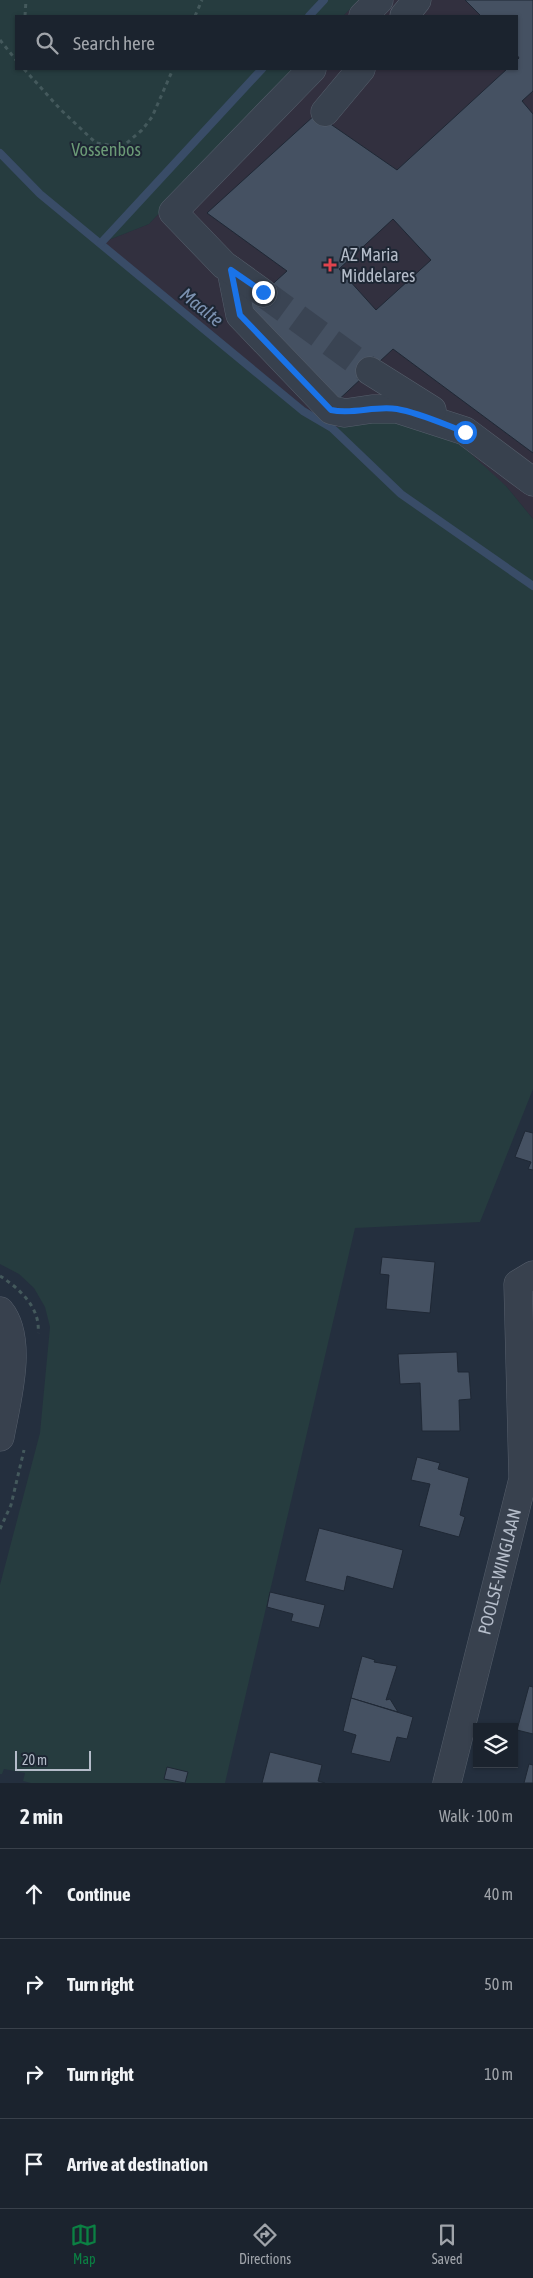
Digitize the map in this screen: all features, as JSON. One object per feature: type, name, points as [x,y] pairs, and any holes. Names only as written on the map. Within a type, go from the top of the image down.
[{"type":"street","points":[[364,15],[379,0]]},
{"type":"street","points":[[405,15],[417,0]]},
{"type":"street","points":[[263,292],[231,270],[173,212],[311,70]]},
{"type":"street","points":[[325,112],[359,70]]},
{"type":"street","points":[[231,270],[240,315],[331,410],[345,413],[372,409],[397,409],[465,432]]},
{"type":"street","points":[[370,371],[465,432],[533,482]]},
{"type":"street","name":"POOLSE-WINGLAAN","points":[[446,1783],[523,1479],[518,1284],[533,1275]]},
{"type":"street","points":[[0,1311],[10,1327],[12,1350],[0,1437]]},
{"type":"path","points":[[25,15],[26,0]]},
{"type":"path","points":[[196,15],[202,0]]},
{"type":"path","points":[[0,40],[15,57]]},
{"type":"path","points":[[25,70],[61,110],[96,144],[122,147],[142,130],[152,117],[173,70]]},
{"type":"shaded area","name":"AZ Maria Middelares","points":[[359,0],[533,0],[533,519],[506,486],[376,420],[332,428],[303,411],[101,243],[149,224],[293,70],[518,70],[518,15],[344,15]]},
{"type":"green space","name":"Vossenbos","points":[[0,0],[359,0],[344,15],[15,15],[15,70],[293,70],[149,224],[101,243],[303,411],[332,428],[376,420],[399,421],[460,444],[506,486],[533,519],[533,1089],[480,1222],[355,1228],[225,1783],[31,1783],[23,1781],[25,1773],[4,1769],[2,1774],[0,1774],[0,1585],[40,1433],[50,1327],[45,1307],[34,1288],[19,1274],[0,1264]]},
{"type":"building","points":[[465,0],[533,0],[533,91],[522,101],[533,114],[533,453],[393,349],[333,405],[245,309],[287,271],[207,213],[316,114],[397,170],[506,70],[518,70],[518,15],[480,15]],"holes":[[[393,219],[431,260],[376,310],[339,269]]]},
{"type":"building","points":[[525,1131],[533,1133],[533,1170],[528,1169],[531,1162],[515,1157]]},
{"type":"building","points":[[382,1257],[435,1262],[430,1313],[386,1309],[389,1275],[380,1274]]},
{"type":"building","points":[[457,1352],[458,1372],[469,1372],[471,1399],[459,1400],[460,1431],[422,1431],[420,1383],[400,1384],[398,1354]]},
{"type":"building","points":[[417,1457],[440,1463],[438,1469],[469,1478],[460,1515],[465,1517],[459,1537],[419,1526],[430,1484],[411,1480]]},
{"type":"building","points":[[319,1528],[403,1550],[393,1589],[347,1576],[344,1591],[305,1581]]},
{"type":"building","points":[[270,1592],[325,1605],[319,1628],[291,1621],[293,1614],[267,1607]]},
{"type":"building","points":[[362,1656],[375,1660],[374,1662],[397,1666],[386,1700],[390,1699],[398,1712],[351,1698]]},
{"type":"building","points":[[529,1686],[533,1687],[533,1734],[518,1730]]},
{"type":"building","points":[[351,1698],[413,1717],[407,1739],[397,1737],[390,1762],[351,1753],[356,1735],[343,1731]]},
{"type":"building","points":[[270,1752],[322,1765],[318,1781],[325,1783],[262,1783]]},
{"type":"building","points":[[529,1764],[533,1765],[533,1783],[524,1783]]},
{"type":"building","points":[[167,1767],[188,1772],[185,1783],[164,1779]]},
{"type":"waterway","points":[[310,15],[324,0]]},
{"type":"waterway","points":[[101,243],[261,70]]},
{"type":"waterway","name":"Maalte","points":[[0,153],[40,194],[303,411],[332,428],[401,494],[533,586]]},
{"type":"tunnel","points":[[263,293],[370,371]]},
{"type":"place","name":"AZ Maria Middelares","points":[[330,265]]},
{"type":"route","points":[[263,292],[231,270],[240,315],[331,410],[345,413],[372,409],[397,409],[465,432]]}]
